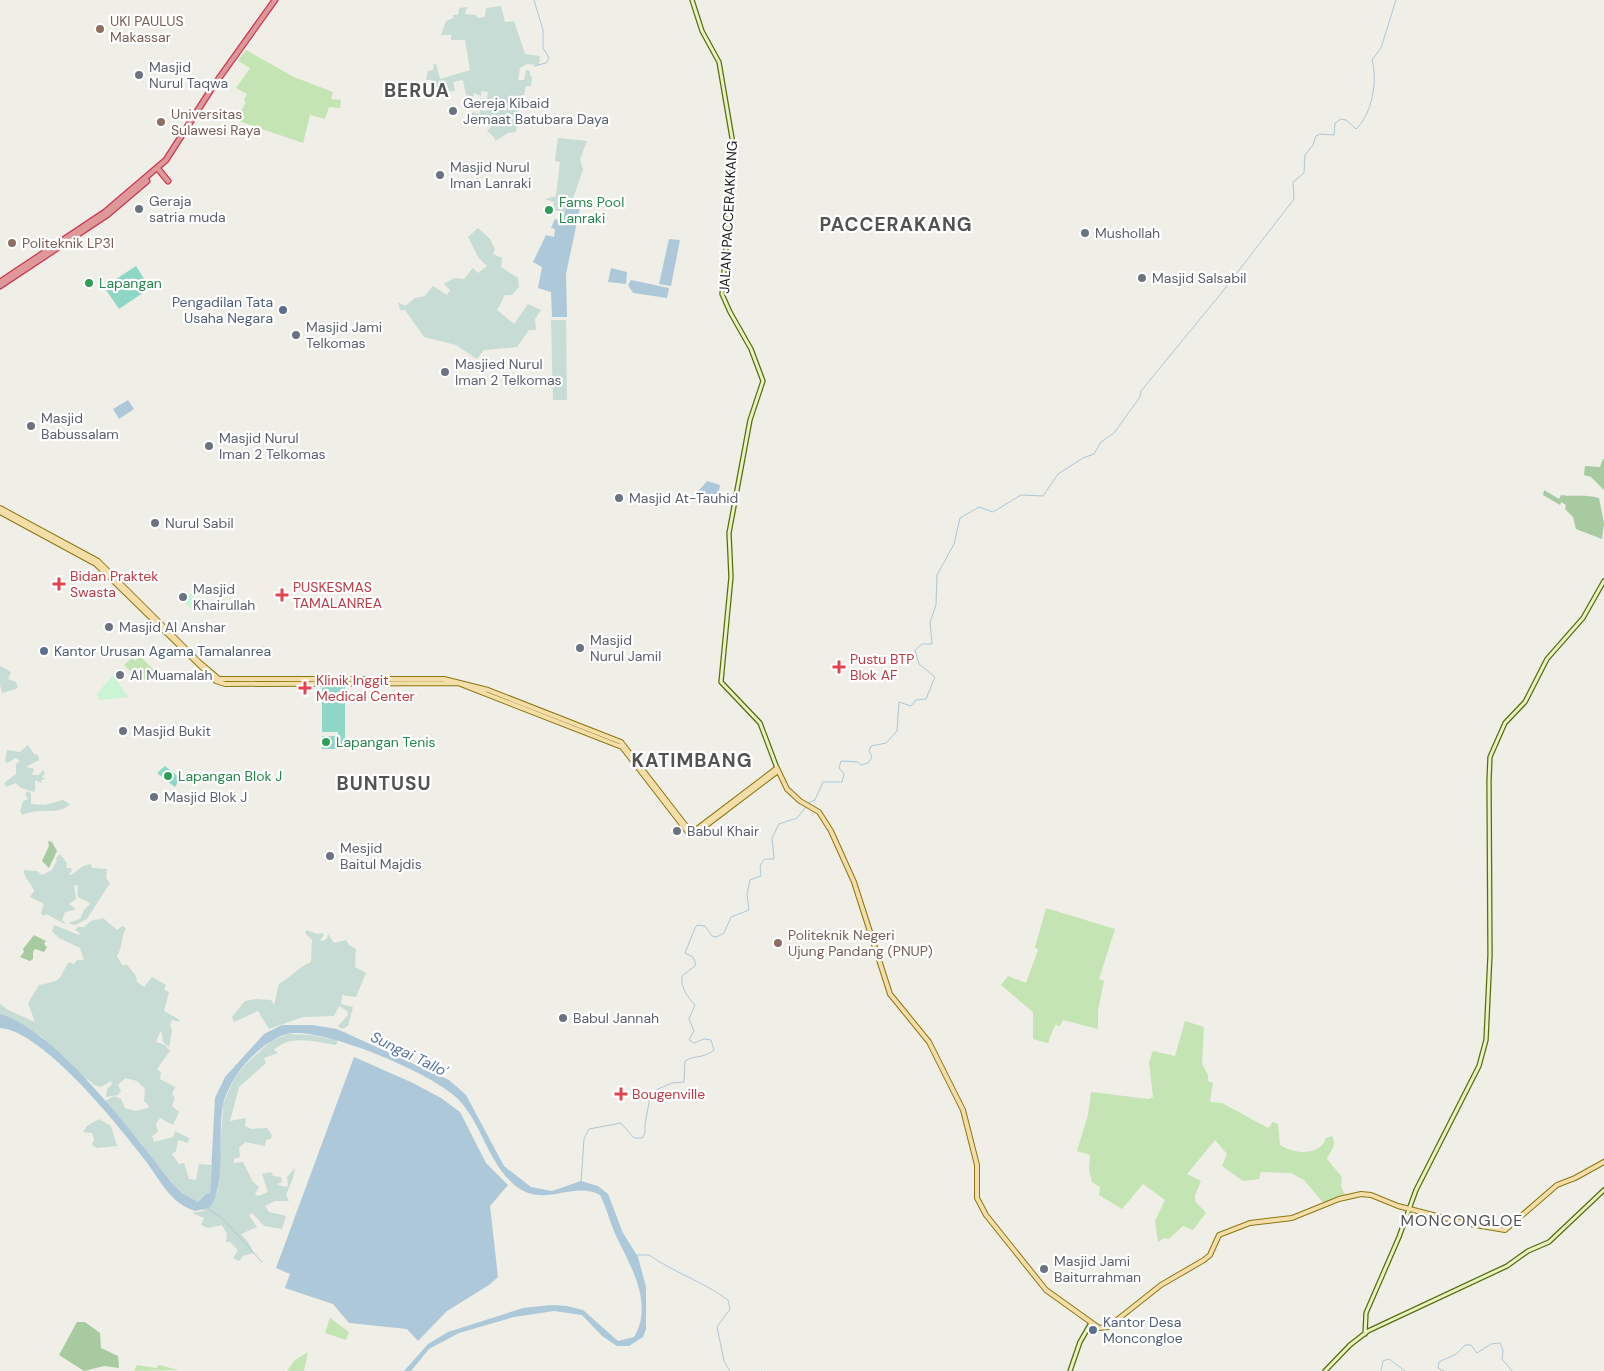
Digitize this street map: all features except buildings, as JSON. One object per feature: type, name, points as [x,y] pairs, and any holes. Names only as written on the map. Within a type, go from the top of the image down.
[{"type":"highway","points":[[0,282],[106,214],[159,170],[175,152],[275,0]]},
{"type":"highway","points":[[106,214],[170,156],[212,88],[246,42]]},
{"type":"highway","points":[[159,170],[168,181]]},
{"type":"highway","points":[[0,286],[45,253]]},
{"type":"main road","points":[[0,510],[48,535],[96,564],[219,679],[444,679],[488,690],[524,707],[569,723],[622,747],[691,834],[778,770],[787,790],[820,814],[847,865],[890,994],[928,1042],[963,1110],[977,1161],[976,1191],[981,1207],[990,1223],[1044,1287],[1090,1323],[1100,1328],[1108,1326],[1161,1285],[1204,1260],[1210,1255],[1219,1235],[1250,1223],[1292,1218],[1344,1197],[1371,1194],[1409,1209],[1474,1225],[1506,1230],[1556,1185],[1604,1162]]},
{"type":"street","name":"JALAN PACCERAKKANG","points":[[692,0],[702,31],[719,62],[732,138],[732,180],[722,294],[751,349],[763,381],[750,420],[729,533],[731,580],[721,682],[760,723],[778,770]]},
{"type":"street","points":[[1364,1334],[1366,1313],[1422,1176],[1479,1066],[1484,1051],[1490,951],[1490,757],[1505,724],[1525,702],[1547,659],[1583,618],[1604,582]]},
{"type":"street","points":[[1325,1371],[1350,1345],[1364,1334],[1507,1266],[1528,1251],[1549,1242],[1604,1190]]},
{"type":"street","points":[[1070,1371],[1080,1342],[1090,1323]]},
{"type":"green space","points":[[246,50],[294,77],[333,92],[331,99],[341,100],[340,108],[329,107],[325,119],[310,115],[303,143],[236,120],[246,102],[244,100],[247,94],[236,88],[250,68],[238,61]]},
{"type":"green space","points":[[1603,459],[1604,490],[1591,477],[1584,475],[1585,466],[1600,467]]},
{"type":"green space","points":[[1544,490],[1559,499],[1561,495],[1599,498],[1604,523],[1602,539],[1576,529],[1573,517],[1565,509],[1566,505],[1561,502],[1560,505],[1543,495]]},
{"type":"green space","points":[[176,594],[194,594],[193,611]]},
{"type":"green space","points":[[139,655],[154,670],[142,682],[124,665],[132,658],[135,661]]},
{"type":"green space","points":[[113,675],[128,697],[100,700],[97,694]]},
{"type":"green space","points":[[48,841],[52,842],[57,851],[49,868],[42,861],[49,846]]},
{"type":"green space","points":[[1046,908],[1115,929],[1099,979],[1104,981],[1098,1010],[1098,1029],[1063,1020],[1060,1026],[1055,1025],[1048,1043],[1033,1039],[1033,1012],[1001,985],[1008,976],[1026,983],[1038,950],[1035,947]]},
{"type":"green space","points":[[34,935],[46,941],[44,944],[47,947],[44,952],[35,949],[33,959],[30,961],[20,957],[24,952],[23,949]]},
{"type":"green space","points":[[1185,1021],[1204,1027],[1202,1064],[1208,1075],[1208,1081],[1213,1083],[1210,1102],[1222,1103],[1268,1128],[1273,1122],[1278,1124],[1280,1145],[1299,1152],[1312,1151],[1323,1144],[1326,1138],[1332,1136],[1334,1145],[1327,1159],[1342,1177],[1341,1186],[1346,1197],[1326,1206],[1304,1180],[1291,1173],[1261,1172],[1259,1179],[1243,1181],[1222,1166],[1227,1154],[1215,1140],[1187,1174],[1201,1181],[1195,1195],[1195,1201],[1206,1213],[1193,1230],[1183,1226],[1169,1239],[1164,1238],[1158,1242],[1155,1221],[1165,1200],[1143,1184],[1122,1209],[1099,1195],[1100,1187],[1092,1182],[1089,1170],[1090,1155],[1077,1151],[1088,1115],[1091,1092],[1149,1099],[1153,1097],[1149,1062],[1153,1051],[1175,1056]]},
{"type":"green space","points":[[330,1318],[349,1332],[346,1340],[325,1333]]},
{"type":"green space","points":[[77,1322],[85,1322],[100,1333],[101,1348],[118,1356],[119,1368],[104,1366],[84,1371],[59,1355]]},
{"type":"green space","points":[[308,1352],[304,1371],[287,1371],[295,1360]]},
{"type":"green space","points":[[137,1365],[156,1368],[159,1365],[178,1370],[134,1371]]},
{"type":"shaded area","points":[[501,6],[505,22],[514,21],[525,54],[540,56],[539,65],[527,64],[520,68],[518,80],[524,80],[526,70],[530,71],[530,76],[532,76],[531,86],[526,86],[524,95],[521,95],[516,132],[508,133],[495,141],[495,138],[487,131],[491,127],[489,124],[486,126],[481,121],[475,126],[470,122],[472,112],[479,114],[480,110],[487,111],[487,105],[477,105],[480,98],[487,99],[488,92],[481,91],[481,96],[474,93],[473,98],[466,95],[463,80],[453,82],[455,91],[431,90],[431,80],[426,80],[428,71],[433,70],[434,64],[436,64],[440,79],[470,70],[465,40],[451,40],[451,35],[441,35],[446,21],[453,18],[453,15],[458,15],[459,8],[467,7],[465,14],[476,15],[477,18],[485,17],[486,8]]},
{"type":"shaded area","points":[[558,138],[587,141],[580,159],[583,170],[570,207],[566,207],[565,212],[552,210],[554,202],[545,199],[556,196],[560,162],[555,161]]},
{"type":"shaded area","points":[[566,207],[580,208],[566,274],[567,317],[552,317],[551,292],[538,288],[542,267],[533,262],[546,235],[554,237],[555,229],[551,228],[555,219],[563,221]]},
{"type":"shaded area","points":[[478,228],[490,239],[495,249],[493,254],[502,258],[501,267],[518,278],[519,287],[512,295],[505,295],[497,310],[514,324],[528,304],[541,310],[535,319],[536,330],[529,330],[517,347],[484,350],[477,359],[456,345],[424,337],[405,310],[400,310],[398,302],[405,306],[415,298],[425,296],[433,286],[447,295],[450,290],[444,284],[454,278],[464,279],[473,268],[478,273],[487,266],[478,257],[468,237]]},
{"type":"shaded area","points":[[669,239],[680,240],[671,286],[659,284]]},
{"type":"shaded area","points":[[136,266],[150,288],[119,309],[104,287]]},
{"type":"shaded area","points":[[611,268],[627,272],[626,284],[608,282]]},
{"type":"shaded area","points":[[631,280],[669,288],[667,298],[633,293],[628,285]]},
{"type":"shaded area","points":[[551,320],[566,320],[567,400],[553,400]]},
{"type":"shaded area","points":[[128,400],[134,409],[119,419],[113,409]]},
{"type":"shaded area","points":[[707,481],[720,485],[717,502],[690,501]]},
{"type":"shaded area","points":[[0,666],[11,672],[8,679],[16,682],[18,688],[2,693]]},
{"type":"shaded area","points":[[345,684],[345,749],[338,749],[338,732],[322,732],[322,685]]},
{"type":"shaded area","points":[[322,736],[330,736],[330,739],[331,736],[337,736],[337,749],[322,749]]},
{"type":"shaded area","points":[[28,745],[34,754],[38,755],[39,760],[26,767],[34,769],[32,774],[34,775],[39,775],[43,770],[45,773],[42,777],[46,779],[41,780],[42,783],[35,780],[35,792],[21,788],[16,783],[6,787],[4,783],[16,774],[16,764],[20,761],[16,758],[7,763],[5,762],[7,750],[20,752]]},
{"type":"shaded area","name":"Lapangan Blok J","points":[[165,766],[180,778],[175,787],[157,773]]},
{"type":"shaded area","points":[[27,791],[31,793],[31,804],[45,805],[63,800],[70,804],[60,810],[23,815],[20,812],[23,801],[28,799],[25,794]]},
{"type":"shaded area","points":[[60,854],[67,863],[66,868],[71,868],[72,871],[69,874],[71,875],[83,866],[91,864],[92,868],[107,869],[106,878],[110,883],[87,919],[75,925],[68,923],[80,919],[84,910],[90,904],[78,897],[78,886],[74,885],[76,899],[69,904],[75,908],[65,912],[62,920],[67,925],[46,914],[43,916],[41,913],[44,904],[30,897],[34,891],[24,873],[24,870],[37,871],[42,875],[52,870],[57,860],[56,858]]},
{"type":"shaded area","points":[[103,918],[117,930],[122,926],[126,928],[117,956],[122,965],[127,965],[136,976],[137,982],[144,987],[152,977],[166,985],[164,990],[169,992],[164,1011],[180,1020],[179,1022],[172,1020],[169,1047],[163,1042],[162,1033],[160,1032],[156,1042],[165,1045],[170,1051],[157,1069],[161,1072],[160,1079],[175,1087],[172,1094],[175,1098],[172,1106],[179,1112],[173,1125],[160,1118],[156,1124],[158,1132],[152,1136],[154,1142],[173,1137],[175,1131],[189,1138],[188,1143],[178,1140],[176,1151],[172,1154],[179,1164],[184,1163],[189,1179],[196,1180],[199,1164],[211,1165],[210,1193],[206,1194],[198,1202],[182,1193],[173,1184],[105,1101],[114,1096],[121,1099],[125,1108],[135,1111],[148,1108],[149,1106],[144,1101],[145,1089],[137,1081],[125,1078],[118,1085],[121,1091],[118,1095],[106,1097],[107,1089],[112,1084],[111,1081],[101,1087],[94,1085],[88,1079],[85,1080],[41,1036],[0,1014],[0,1004],[8,1010],[35,1022],[28,1003],[39,985],[56,981],[69,962],[74,964],[77,960],[84,960],[80,948],[59,938],[52,931],[54,925],[79,935],[80,933],[75,930],[78,927],[84,927],[91,921]]},
{"type":"shaded area","points":[[307,930],[317,934],[322,933],[324,935],[320,940],[323,941],[327,939],[328,934],[334,943],[346,940],[349,945],[356,949],[355,967],[366,973],[356,997],[342,995],[341,1004],[353,1007],[348,1026],[342,1029],[338,1026],[348,1015],[347,1011],[339,1006],[334,1016],[303,1017],[269,1029],[258,1011],[234,1022],[232,1017],[245,1001],[256,999],[271,1000],[274,1005],[279,984],[311,962],[312,940],[305,933]]},
{"type":"shaded area","points":[[0,1014],[23,1024],[46,1041],[70,1063],[94,1087],[173,1184],[182,1193],[198,1202],[206,1194],[210,1193],[215,1098],[225,1077],[264,1034],[282,1025],[312,1025],[337,1029],[449,1080],[466,1095],[504,1166],[531,1187],[552,1191],[581,1181],[598,1186],[608,1194],[623,1233],[638,1257],[646,1287],[646,1329],[643,1337],[629,1346],[617,1346],[602,1336],[582,1315],[554,1311],[514,1317],[459,1333],[429,1349],[411,1371],[404,1371],[428,1344],[448,1332],[523,1308],[551,1305],[583,1310],[618,1341],[634,1337],[642,1313],[639,1288],[600,1195],[590,1191],[570,1191],[540,1195],[530,1194],[520,1189],[500,1169],[467,1110],[458,1099],[445,1089],[426,1077],[376,1054],[350,1044],[303,1033],[287,1034],[272,1040],[251,1057],[235,1077],[224,1101],[221,1115],[220,1173],[215,1199],[209,1208],[195,1211],[172,1197],[117,1125],[58,1062],[37,1045],[17,1033],[0,1028]]},
{"type":"shaded area","points":[[288,1034],[311,1035],[338,1040],[336,1045],[304,1040],[280,1045],[274,1050],[278,1053],[264,1058],[266,1063],[239,1087],[230,1121],[246,1118],[245,1126],[252,1129],[267,1128],[272,1135],[271,1139],[266,1140],[265,1146],[245,1142],[239,1148],[240,1157],[234,1159],[234,1163],[243,1162],[253,1182],[259,1187],[255,1194],[258,1196],[268,1192],[262,1174],[271,1172],[273,1176],[281,1177],[282,1182],[277,1184],[285,1187],[288,1186],[287,1177],[295,1168],[286,1195],[289,1201],[275,1201],[265,1206],[269,1212],[286,1216],[282,1229],[264,1226],[252,1213],[249,1215],[257,1227],[241,1234],[254,1253],[243,1256],[239,1261],[233,1258],[238,1250],[230,1242],[226,1242],[227,1234],[222,1225],[208,1228],[201,1225],[204,1218],[192,1213],[203,1211],[218,1191],[223,1104],[235,1077],[271,1041]]},
{"type":"shaded area","points":[[354,1057],[413,1083],[441,1098],[460,1112],[486,1163],[508,1185],[490,1206],[498,1277],[489,1285],[447,1311],[418,1341],[407,1329],[349,1323],[333,1304],[285,1288],[290,1274],[276,1268]]},
{"type":"shaded area","points":[[99,1119],[111,1126],[117,1146],[97,1148],[92,1145],[94,1139],[92,1133],[83,1132],[87,1126]]},
{"type":"waterway","points":[[534,0],[543,30],[543,48],[549,58],[546,63],[534,66]]},
{"type":"waterway","points":[[581,1182],[584,1139],[589,1129],[621,1123],[634,1138],[642,1138],[645,1133],[651,1092],[672,1083],[684,1082],[685,1061],[706,1055],[714,1050],[711,1040],[704,1039],[694,1043],[689,1040],[694,1031],[689,1019],[695,1005],[685,992],[682,985],[682,976],[696,965],[693,957],[685,953],[697,925],[705,926],[712,936],[717,937],[724,933],[731,917],[749,910],[747,894],[750,880],[761,876],[760,866],[765,859],[774,859],[772,838],[779,824],[797,818],[810,802],[815,800],[823,782],[842,782],[844,774],[839,768],[841,761],[858,762],[861,765],[868,763],[872,757],[869,751],[871,746],[886,743],[897,731],[899,702],[911,706],[916,700],[926,699],[935,677],[919,664],[915,650],[922,644],[932,644],[930,622],[936,605],[937,575],[954,544],[960,518],[979,507],[993,512],[1021,495],[1043,496],[1058,474],[1083,458],[1094,454],[1101,442],[1114,433],[1140,397],[1141,391],[1223,291],[1294,199],[1293,182],[1304,173],[1305,155],[1313,145],[1316,136],[1320,134],[1334,135],[1335,123],[1341,119],[1346,120],[1356,129],[1362,123],[1370,106],[1374,87],[1372,60],[1381,48],[1396,0]]},
{"type":"waterway","points":[[208,1209],[222,1218],[262,1262]]},
{"type":"waterway","points":[[636,1255],[649,1255],[728,1300],[730,1309],[717,1327],[724,1361],[730,1371]]},
{"type":"waterway","points":[[1444,1371],[1438,1368],[1439,1362],[1456,1354],[1465,1345],[1471,1345],[1477,1353],[1491,1344],[1500,1343],[1503,1350],[1502,1359],[1512,1371]]},
{"type":"waterway","points":[[1381,1371],[1383,1361],[1389,1359],[1405,1371]]},
{"type":"place","name":"UKI PAULUS Makassar","points":[[100,29]]},
{"type":"place","name":"Masjid Nurul Taqwa","points":[[139,75]]},
{"type":"place","name":"Gereja Kibaid Jemaat Batubara Daya","points":[[453,111]]},
{"type":"place","name":"Universitas Sulawesi Raya","points":[[161,122]]},
{"type":"place","name":"Masjid Nurul Iman Lanraki","points":[[440,175]]},
{"type":"place","name":"Geraja satria muda","points":[[139,209]]},
{"type":"place","name":"Fams Pool Lanraki","points":[[549,210]]},
{"type":"place","name":"Mushollah","points":[[1085,233]]},
{"type":"place","name":"Politeknik LP3I","points":[[12,243]]},
{"type":"place","name":"Masjid Salsabil","points":[[1142,278]]},
{"type":"place","name":"Lapangan","points":[[89,283]]},
{"type":"place","name":"Pengadilan Tata Usaha Negara","points":[[283,310]]},
{"type":"place","name":"Masjid Jami Telkomas","points":[[296,335]]},
{"type":"place","name":"Masjied Nurul Iman 2 Telkomas","points":[[445,372]]},
{"type":"place","name":"Masjid Babussalam","points":[[31,426]]},
{"type":"place","name":"Masjid Nurul Iman 2 Telkomas","points":[[209,446]]},
{"type":"place","name":"Masjid At-Tauhid","points":[[619,498]]},
{"type":"place","name":"Nurul Sabil","points":[[155,523]]},
{"type":"place","name":"Bidan Praktek Swasta","points":[[59,584]]},
{"type":"place","name":"PUSKESMAS TAMALANREA","points":[[282,595]]},
{"type":"place","name":"Masjid Khairullah","points":[[183,597]]},
{"type":"place","name":"Masjid Al Anshar","points":[[109,627]]},
{"type":"place","name":"Masjid Nurul Jamil","points":[[580,648]]},
{"type":"place","name":"Kantor Urusan Agama Tamalanrea","points":[[44,651]]},
{"type":"place","name":"Pustu BTP Blok AF","points":[[839,667]]},
{"type":"place","name":"Al Muamalah","points":[[120,675]]},
{"type":"place","name":"Klinik Inggit Medical Center","points":[[305,688]]},
{"type":"place","name":"Masjid Bukit","points":[[123,731]]},
{"type":"place","name":"Lapangan Tenis","points":[[326,742]]},
{"type":"place","name":"Lapangan Blok J","points":[[168,776]]},
{"type":"place","name":"Masjid Blok J","points":[[154,797]]},
{"type":"place","name":"Babul Khair","points":[[677,831]]},
{"type":"place","name":"Mesjid Baitul Majdis","points":[[330,856]]},
{"type":"place","name":"Politeknik Negeri Ujung Pandang (PNUP)","points":[[778,943]]},
{"type":"place","name":"Babul Jannah","points":[[563,1018]]},
{"type":"place","name":"Bougenville","points":[[621,1094]]},
{"type":"place","name":"Masjid Jami Baiturrahman","points":[[1044,1269]]},
{"type":"place","name":"Kantor Desa Moncongloe","points":[[1093,1330]]},
{"type":"district","name":"BERUA","points":[[417,90]]},
{"type":"district","name":"PACCERAKANG","points":[[896,224]]},
{"type":"district","name":"KATIMBANG","points":[[692,760]]},
{"type":"district","name":"BUNTUSU","points":[[384,783]]},
{"type":"district","name":"MONCONGLOE","points":[[1462,1220]]},
{"type":"water label","name":"Sungai Tallo'","points":[[409,1054]]}]
